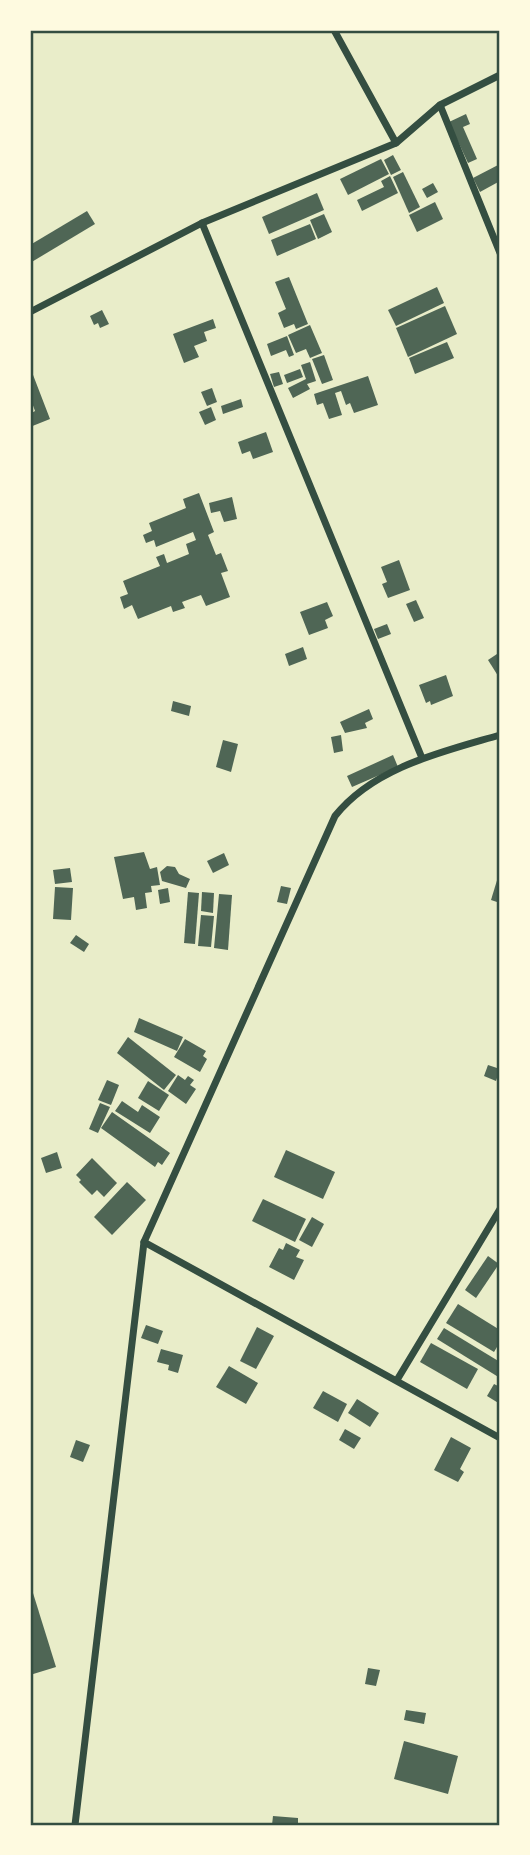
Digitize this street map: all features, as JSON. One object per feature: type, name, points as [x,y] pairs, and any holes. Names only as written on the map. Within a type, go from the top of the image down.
[{"type":"street","points":[[334,30],[396,143]]},
{"type":"street","points":[[30,312],[202,223],[396,143],[440,105],[500,75]]},
{"type":"street","points":[[440,105],[500,253]]},
{"type":"street","points":[[202,223],[422,758]]},
{"type":"street","points":[[75,1825],[144,1242],[335,816],[349,798],[422,758],[500,735]]},
{"type":"street","points":[[397,1380],[500,1209]]},
{"type":"street","points":[[144,1242],[500,1438]]},
{"type":"building","points":[[466,114],[470,124],[463,127],[477,159],[468,163],[449,122]]},
{"type":"building","points":[[393,155],[401,170],[391,175],[384,160]]},
{"type":"building","points":[[381,159],[389,174],[348,195],[340,179]]},
{"type":"building","points":[[500,164],[500,181],[480,192],[473,178]]},
{"type":"building","points":[[403,172],[420,207],[409,213],[393,177]]},
{"type":"building","points":[[390,176],[398,193],[362,211],[357,200],[384,187],[381,181]]},
{"type":"building","points":[[433,183],[438,192],[427,198],[422,189]]},
{"type":"building","points":[[317,193],[324,210],[269,234],[262,217]]},
{"type":"building","points":[[435,202],[443,219],[417,232],[409,215]]},
{"type":"building","points":[[87,211],[95,224],[30,263],[30,245]]},
{"type":"building","points":[[324,214],[332,232],[318,239],[310,220]]},
{"type":"building","points":[[310,224],[316,239],[277,256],[271,240]]},
{"type":"building","points":[[289,277],[308,324],[296,329],[294,324],[284,328],[278,313],[286,309],[275,282]]},
{"type":"building","points":[[437,287],[444,303],[396,326],[388,310]]},
{"type":"building","points":[[445,306],[457,334],[408,357],[396,328]]},
{"type":"building","points":[[102,310],[109,324],[100,328],[98,323],[94,325],[90,316]]},
{"type":"building","points":[[213,319],[216,328],[204,332],[207,341],[194,346],[199,357],[184,363],[173,334]]},
{"type":"building","points":[[310,325],[322,353],[310,358],[306,349],[296,353],[288,335]]},
{"type":"building","points":[[287,336],[294,355],[289,357],[286,350],[271,356],[267,344]]},
{"type":"building","points":[[447,342],[454,358],[415,374],[409,358]]},
{"type":"building","points":[[324,355],[333,380],[322,384],[312,359]]},
{"type":"building","points":[[310,362],[316,381],[307,384],[310,389],[293,398],[288,388],[306,379],[301,365]]},
{"type":"building","points":[[30,367],[50,419],[30,427],[30,414],[35,411],[30,397]]},
{"type":"building","points":[[300,369],[303,377],[287,383],[284,375]]},
{"type":"building","points":[[279,372],[283,384],[274,387],[270,374]]},
{"type":"building","points":[[368,376],[378,405],[354,413],[350,403],[346,405],[341,391],[335,393],[342,415],[329,419],[323,403],[317,405],[314,394]]},
{"type":"building","points":[[212,388],[217,402],[207,406],[201,392]]},
{"type":"building","points":[[241,399],[243,407],[223,414],[221,406]]},
{"type":"building","points":[[211,407],[216,420],[205,425],[199,412]]},
{"type":"building","points":[[266,432],[273,452],[253,459],[250,451],[242,454],[238,442]]},
{"type":"building","points":[[199,493],[214,532],[208,535],[216,555],[221,553],[228,571],[221,573],[230,597],[206,606],[201,595],[182,602],[185,608],[173,612],[171,606],[138,619],[132,605],[124,609],[120,597],[128,594],[123,581],[160,566],[156,557],[164,554],[167,563],[189,554],[186,544],[196,540],[193,532],[156,547],[154,540],[146,543],[143,535],[152,531],[149,523],[186,508],[183,499]]},
{"type":"building","points":[[232,497],[237,519],[224,522],[220,511],[211,513],[209,503]]},
{"type":"building","points":[[399,560],[410,590],[388,598],[382,584],[387,582],[381,567]]},
{"type":"building","points":[[416,600],[424,618],[414,622],[406,604]]},
{"type":"building","points":[[327,602],[333,616],[325,620],[328,628],[309,635],[300,612]]},
{"type":"building","points":[[387,624],[391,634],[378,639],[374,629]]},
{"type":"building","points":[[303,647],[307,659],[289,666],[285,654]]},
{"type":"building","points":[[500,652],[500,679],[488,660]]},
{"type":"building","points":[[446,675],[453,696],[431,705],[430,701],[426,703],[419,685]]},
{"type":"building","points":[[173,701],[191,706],[189,716],[171,711]]},
{"type":"building","points":[[369,709],[373,719],[365,723],[367,728],[345,733],[340,722]]},
{"type":"building","points":[[341,735],[343,751],[334,753],[331,737]]},
{"type":"building","points":[[223,740],[238,744],[231,772],[216,767]]},
{"type":"building","points":[[393,755],[398,767],[352,787],[347,776]]},
{"type":"building","points":[[144,852],[150,869],[157,867],[160,885],[151,886],[152,892],[145,893],[147,908],[136,910],[134,897],[123,899],[114,857]]},
{"type":"building","points":[[224,853],[229,865],[213,873],[207,861]]},
{"type":"building","points":[[167,866],[175,867],[179,874],[190,879],[186,888],[162,881],[160,872]]},
{"type":"building","points":[[70,868],[72,882],[55,884],[53,870]]},
{"type":"building","points":[[498,877],[500,878],[500,903],[491,900]]},
{"type":"building","points":[[281,886],[291,888],[287,904],[277,902]]},
{"type":"building","points":[[55,887],[73,888],[71,920],[53,919]]},
{"type":"building","points":[[168,888],[170,902],[160,904],[158,890]]},
{"type":"building","points":[[188,892],[199,893],[195,944],[184,943]]},
{"type":"building","points":[[202,892],[214,893],[213,913],[201,911]]},
{"type":"building","points":[[219,894],[232,895],[228,950],[214,948]]},
{"type":"building","points":[[201,915],[214,916],[211,947],[198,946]]},
{"type":"building","points":[[76,935],[89,944],[84,952],[70,943]]},
{"type":"building","points":[[139,1018],[183,1037],[177,1051],[134,1032]]},
{"type":"building","points":[[128,1037],[176,1075],[164,1090],[117,1053]]},
{"type":"building","points":[[185,1039],[206,1051],[203,1056],[207,1059],[200,1072],[174,1057]]},
{"type":"building","points":[[488,1065],[500,1069],[496,1081],[484,1076]]},
{"type":"building","points":[[178,1075],[185,1080],[188,1076],[194,1080],[190,1085],[196,1089],[186,1104],[168,1091]]},
{"type":"building","points":[[107,1080],[119,1085],[111,1105],[98,1100]]},
{"type":"building","points":[[148,1081],[169,1095],[159,1111],[138,1098]]},
{"type":"building","points":[[122,1101],[138,1112],[142,1105],[160,1117],[150,1133],[115,1111]]},
{"type":"building","points":[[100,1103],[110,1107],[98,1133],[89,1129]]},
{"type":"building","points":[[112,1112],[170,1153],[162,1165],[158,1162],[155,1167],[101,1128]]},
{"type":"building","points":[[286,1150],[335,1172],[323,1199],[274,1177]]},
{"type":"building","points":[[57,1152],[62,1168],[46,1173],[41,1158]]},
{"type":"building","points":[[92,1158],[117,1183],[104,1197],[97,1190],[92,1195],[76,1175]]},
{"type":"building","points":[[127,1182],[146,1200],[112,1235],[94,1217]]},
{"type":"building","points":[[263,1199],[306,1219],[295,1242],[252,1221]]},
{"type":"building","points":[[312,1217],[324,1224],[312,1247],[299,1240]]},
{"type":"building","points":[[286,1243],[300,1250],[296,1257],[304,1260],[294,1280],[269,1267],[279,1248],[283,1250]]},
{"type":"building","points":[[488,1256],[499,1264],[476,1298],[465,1290]]},
{"type":"building","points":[[458,1304],[500,1330],[500,1342],[494,1352],[446,1323]]},
{"type":"building","points":[[146,1325],[163,1331],[158,1344],[141,1338]]},
{"type":"building","points":[[257,1327],[274,1336],[256,1369],[240,1361]]},
{"type":"building","points":[[444,1328],[500,1362],[500,1378],[437,1339]]},
{"type":"building","points":[[431,1343],[478,1369],[467,1389],[420,1362]]},
{"type":"building","points":[[161,1349],[183,1355],[178,1373],[168,1370],[169,1365],[157,1362]]},
{"type":"building","points":[[229,1366],[258,1383],[246,1404],[216,1387]]},
{"type":"building","points":[[494,1384],[500,1387],[500,1404],[487,1396]]},
{"type":"building","points":[[323,1391],[347,1404],[338,1422],[313,1408]]},
{"type":"building","points":[[357,1399],[379,1413],[370,1427],[348,1413]]},
{"type":"building","points":[[345,1429],[361,1438],[354,1449],[339,1440]]},
{"type":"building","points":[[451,1437],[471,1448],[460,1469],[464,1472],[458,1482],[434,1470]]},
{"type":"building","points":[[76,1440],[90,1445],[83,1462],[70,1457]]},
{"type":"building","points":[[33,1593],[56,1667],[30,1675],[30,1594]]},
{"type":"building","points":[[368,1668],[380,1670],[376,1686],[365,1684]]},
{"type":"building","points":[[406,1710],[426,1713],[424,1724],[404,1720]]},
{"type":"building","points":[[404,1741],[458,1756],[448,1794],[394,1779]]},
{"type":"building","points":[[273,1816],[298,1818],[298,1825],[272,1825]]}]
